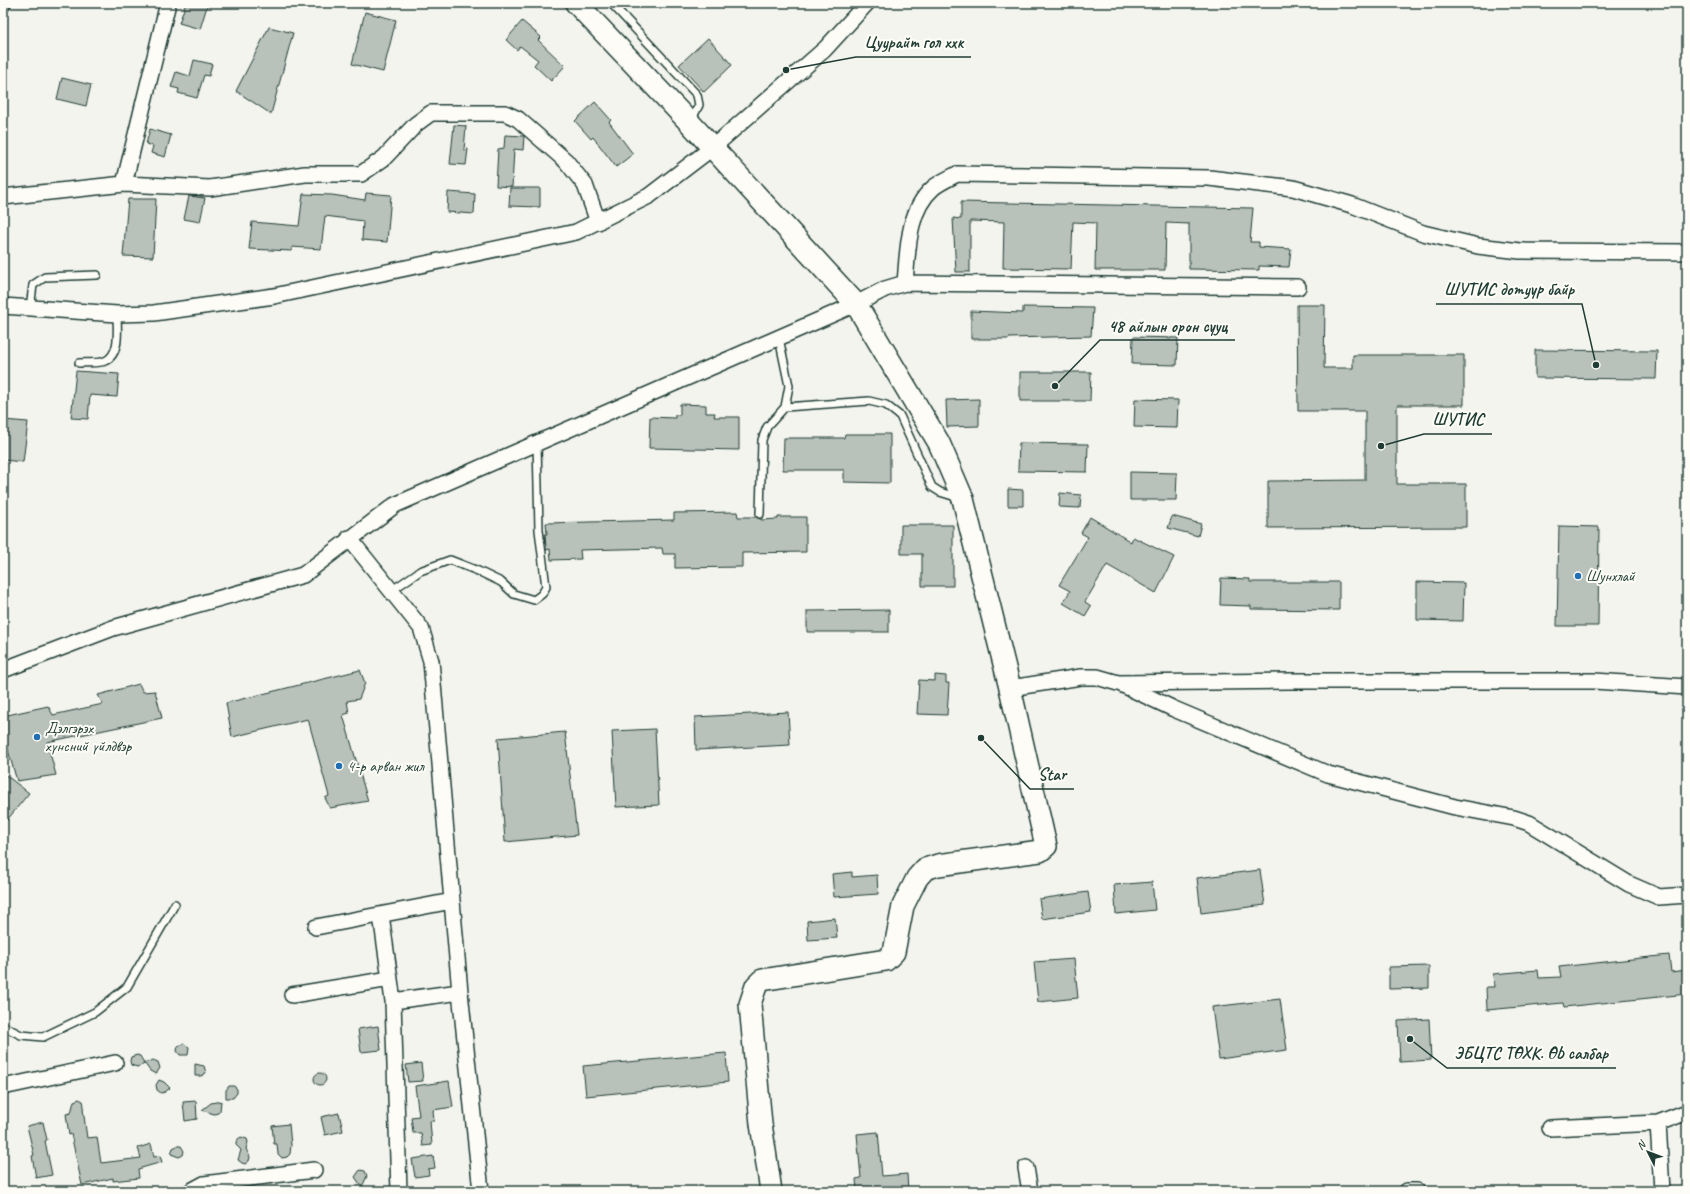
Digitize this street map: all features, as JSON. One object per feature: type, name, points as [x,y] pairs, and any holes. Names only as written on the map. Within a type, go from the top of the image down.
[{"type":"street","points":[[124,184],[168,3]]},
{"type":"street","points":[[576,3],[690,123],[856,304],[939,443],[963,499],[1010,688],[1044,838],[1045,848],[1040,851],[925,869],[917,878],[903,906],[894,952],[886,960],[762,980],[756,986],[750,1004],[761,1124],[771,1191]]},
{"type":"street","points":[[3,306],[117,314],[154,313],[274,296],[576,232],[649,196],[712,148],[825,49],[867,3]]},
{"type":"street","points":[[3,197],[124,184],[210,188],[305,174],[361,174],[384,158],[416,124],[431,113],[505,113],[518,119],[566,161],[585,185],[598,222]]},
{"type":"street","points":[[905,283],[910,230],[919,206],[933,188],[957,174],[1209,178],[1294,188],[1352,205],[1423,233],[1478,246],[1520,251],[1687,252]]},
{"type":"street","points":[[3,670],[113,628],[303,575],[349,538],[395,505],[780,338],[856,304],[884,289],[905,283],[1298,287]]},
{"type":"street","points":[[349,538],[421,628],[431,661],[460,992],[481,1191]]},
{"type":"street","points":[[1010,688],[1081,677],[1097,678],[1118,683],[1174,709],[1328,774],[1455,807],[1514,818],[1540,828],[1629,884],[1643,891],[1659,897],[1687,895]]},
{"type":"street","points":[[1118,683],[1283,681],[1594,681],[1687,687]]},
{"type":"street","points":[[316,927],[452,902]]},
{"type":"street","points":[[381,915],[392,1001],[399,1191]]},
{"type":"street","points":[[292,995],[390,979]]},
{"type":"street","points":[[392,1001],[460,992]]},
{"type":"street","points":[[3,1087],[115,1063]]},
{"type":"street","points":[[1550,1128],[1658,1123],[1687,1112]]},
{"type":"street","points":[[1658,1123],[1662,1191]]},
{"type":"street","points":[[1026,1168],[1030,1191]]},
{"type":"street","points":[[191,1191],[204,1184],[314,1170]]},
{"type":"street","points":[[1407,1191],[1417,1191]]},
{"type":"lane","points":[[611,3],[697,95],[699,105],[690,123]]},
{"type":"lane","points":[[30,308],[33,285],[45,277],[97,275]]},
{"type":"lane","points":[[79,363],[104,361],[112,356],[116,347],[117,314]]},
{"type":"lane","points":[[760,514],[762,440],[767,427],[786,407],[789,386],[780,338]]},
{"type":"lane","points":[[786,407],[869,401],[886,405],[900,416],[932,487],[940,492],[963,499]]},
{"type":"lane","points":[[391,591],[420,570],[450,560],[478,571],[500,582],[514,594],[534,600],[542,594],[546,587],[539,530],[537,443]]},
{"type":"lane","points":[[3,1026],[21,1035],[43,1037],[95,1012],[127,987],[175,904]]},
{"type":"building","points":[[186,3],[208,3],[200,29],[179,23]]},
{"type":"building","points":[[365,12],[396,20],[383,72],[352,64]]},
{"type":"building","points":[[522,21],[541,37],[538,40],[565,66],[551,81],[534,65],[538,60],[520,46],[517,50],[506,40]]},
{"type":"building","points":[[269,27],[293,33],[271,114],[236,91]]},
{"type":"building","points":[[708,38],[732,65],[704,92],[679,65]]},
{"type":"building","points":[[194,60],[212,64],[209,76],[204,75],[197,98],[178,93],[179,89],[171,87],[176,72],[190,76]]},
{"type":"building","points":[[62,78],[91,85],[86,106],[57,99]]},
{"type":"building","points":[[595,102],[611,120],[609,122],[633,154],[616,167],[593,137],[591,139],[575,121]]},
{"type":"building","points":[[454,125],[466,126],[464,150],[468,149],[466,165],[450,164]]},
{"type":"building","points":[[150,129],[171,135],[165,157],[151,153],[153,146],[146,144]]},
{"type":"building","points":[[505,135],[524,136],[523,150],[514,149],[512,187],[496,186],[498,149],[504,148]]},
{"type":"building","points":[[510,188],[540,188],[540,207],[509,206]]},
{"type":"building","points":[[448,192],[475,194],[474,214],[447,212]]},
{"type":"building","points":[[366,193],[391,195],[387,242],[362,240],[363,221],[325,216],[321,249],[292,247],[292,251],[249,249],[252,222],[299,226],[303,194],[332,195],[365,200]]},
{"type":"building","points":[[189,196],[205,198],[200,222],[184,219]]},
{"type":"building","points":[[128,199],[156,199],[153,257],[123,256]]},
{"type":"building","points":[[961,202],[1253,208],[1250,242],[1259,242],[1259,247],[1291,249],[1289,267],[1259,266],[1259,270],[1189,269],[1189,224],[1166,223],[1165,270],[1095,270],[1096,223],[1073,222],[1071,269],[1003,268],[1004,222],[970,221],[970,272],[956,272],[953,218],[961,219]]},
{"type":"building","points":[[1297,305],[1325,305],[1324,368],[1353,368],[1353,355],[1464,355],[1464,405],[1397,405],[1397,484],[1466,484],[1466,527],[1268,528],[1268,481],[1365,480],[1365,411],[1298,411]]},
{"type":"building","points":[[1023,307],[1093,308],[1091,336],[971,339],[971,311],[1023,313]]},
{"type":"building","points":[[1133,337],[1178,338],[1177,365],[1132,364]]},
{"type":"building","points":[[1535,350],[1657,351],[1656,379],[1535,378]]},
{"type":"building","points":[[76,371],[119,374],[117,397],[90,395],[88,419],[71,418]]},
{"type":"building","points":[[1020,372],[1091,372],[1090,401],[1020,401]]},
{"type":"building","points":[[979,399],[979,426],[947,427],[946,400]]},
{"type":"building","points":[[1135,399],[1178,400],[1177,428],[1134,427]]},
{"type":"building","points":[[680,404],[706,405],[706,413],[715,413],[714,417],[739,417],[739,450],[649,448],[650,417],[675,418],[675,415],[680,415]]},
{"type":"building","points":[[3,420],[28,422],[23,462],[3,460]]},
{"type":"building","points":[[845,434],[890,434],[890,483],[844,482],[844,470],[783,470],[784,438],[844,438]]},
{"type":"building","points":[[1019,443],[1088,444],[1087,472],[1018,471]]},
{"type":"building","points":[[1130,472],[1177,473],[1176,500],[1130,500]]},
{"type":"building","points":[[1008,489],[1023,490],[1023,506],[1008,506]]},
{"type":"building","points":[[1060,493],[1081,495],[1080,508],[1059,507]]},
{"type":"building","points":[[737,512],[738,517],[756,517],[762,520],[778,519],[778,517],[806,517],[806,552],[742,553],[742,567],[675,568],[675,554],[663,554],[662,548],[580,550],[581,559],[551,560],[550,549],[546,550],[546,523],[674,520],[674,513]]},
{"type":"building","points":[[1172,516],[1201,524],[1198,536],[1168,528]]},
{"type":"building","points":[[1090,517],[1131,542],[1133,537],[1174,557],[1156,593],[1107,565],[1085,602],[1091,606],[1085,616],[1063,603],[1070,591],[1059,585],[1088,537],[1081,533]]},
{"type":"building","points":[[901,525],[953,525],[953,586],[922,586],[922,554],[901,554]]},
{"type":"building","name":"Шунхлай","points":[[1559,526],[1599,527],[1598,626],[1557,626]]},
{"type":"building","points":[[1221,578],[1250,579],[1250,582],[1339,582],[1339,610],[1251,609],[1251,606],[1220,605]]},
{"type":"building","points":[[1417,582],[1464,583],[1463,621],[1417,620]]},
{"type":"building","points":[[889,610],[889,632],[807,632],[807,611]]},
{"type":"building","name":"4-р арван жил","points":[[360,670],[365,683],[359,699],[347,701],[349,713],[343,715],[368,801],[330,808],[325,798],[329,796],[308,719],[232,737],[226,703]]},
{"type":"building","points":[[935,675],[946,676],[946,683],[949,683],[947,715],[917,714],[919,680],[935,681]]},
{"type":"building","name":"Дэлгэрэх хүнсний үйлдвэр","points":[[139,684],[143,692],[155,691],[162,718],[47,742],[56,775],[17,781],[3,733],[3,716],[48,706],[53,715],[103,704],[98,695]]},
{"type":"building","points":[[788,712],[790,745],[696,750],[695,717]]},
{"type":"building","points":[[655,729],[659,805],[616,807],[612,731]]},
{"type":"building","points":[[565,732],[577,835],[505,842],[498,738]]},
{"type":"building","name":"Дэлгэрэх хүнсний үйлдвэр","points":[[3,773],[29,793],[3,825]]},
{"type":"building","points":[[1260,870],[1265,905],[1201,913],[1197,878]]},
{"type":"building","points":[[852,872],[852,877],[877,875],[878,894],[834,897],[832,874]]},
{"type":"building","points":[[1152,882],[1155,910],[1116,914],[1114,885]]},
{"type":"building","points":[[1088,892],[1091,912],[1042,919],[1039,899]]},
{"type":"building","points":[[835,918],[837,938],[808,940],[807,921]]},
{"type":"building","points":[[1669,955],[1671,972],[1687,970],[1687,994],[1564,1007],[1563,1003],[1487,1010],[1486,987],[1494,987],[1493,974],[1538,970],[1539,978],[1561,977],[1559,967]]},
{"type":"building","points":[[1074,959],[1078,998],[1038,1002],[1034,962]]},
{"type":"building","points":[[1429,966],[1429,988],[1389,989],[1389,967]]},
{"type":"building","points":[[1280,999],[1287,1050],[1219,1059],[1212,1007]]},
{"type":"building","points":[[1429,1019],[1431,1060],[1400,1062],[1398,1021]]},
{"type":"building","points":[[378,1026],[381,1050],[361,1052],[358,1029]]},
{"type":"building","points":[[184,1044],[189,1047],[188,1055],[180,1055],[177,1051],[178,1046]]},
{"type":"building","points":[[726,1053],[728,1082],[586,1096],[583,1066]]},
{"type":"building","points":[[137,1055],[140,1056],[144,1063],[153,1060],[158,1062],[160,1068],[156,1074],[150,1071],[145,1064],[137,1067],[131,1065],[131,1057]]},
{"type":"building","points":[[421,1063],[423,1081],[408,1082],[406,1065]]},
{"type":"building","points":[[195,1064],[204,1066],[206,1073],[201,1076],[195,1076]]},
{"type":"building","points":[[318,1073],[322,1073],[326,1079],[322,1085],[318,1085],[314,1081],[314,1077]]},
{"type":"building","points":[[159,1080],[164,1082],[170,1088],[161,1093],[157,1090],[156,1085]]},
{"type":"building","points":[[449,1081],[453,1107],[433,1110],[434,1121],[430,1121],[432,1145],[423,1146],[421,1133],[413,1133],[411,1117],[419,1116],[415,1086]]},
{"type":"building","points":[[229,1086],[234,1086],[237,1089],[237,1093],[233,1098],[226,1098],[226,1090]]},
{"type":"building","points":[[79,1099],[83,1101],[84,1105],[83,1109],[87,1138],[97,1137],[101,1163],[141,1158],[138,1148],[151,1144],[154,1157],[160,1156],[162,1162],[138,1169],[139,1178],[113,1181],[113,1178],[82,1185],[71,1134],[69,1135],[66,1114],[71,1113],[74,1101]]},
{"type":"building","points":[[196,1101],[197,1119],[185,1121],[183,1102]]},
{"type":"building","points":[[221,1101],[220,1111],[218,1113],[214,1114],[202,1110],[211,1103]]},
{"type":"building","points":[[339,1113],[343,1131],[325,1135],[321,1117]]},
{"type":"building","points":[[43,1122],[47,1140],[45,1141],[52,1175],[36,1178],[32,1156],[34,1155],[27,1126]]},
{"type":"building","points":[[289,1124],[291,1145],[290,1154],[287,1157],[282,1158],[278,1154],[277,1144],[274,1144],[272,1126]]},
{"type":"building","points":[[878,1132],[882,1176],[907,1174],[908,1191],[857,1191],[856,1179],[861,1178],[857,1134]]},
{"type":"building","points":[[241,1137],[247,1139],[248,1142],[246,1149],[250,1157],[249,1161],[245,1164],[238,1160],[241,1150],[236,1145],[236,1142]]},
{"type":"building","points":[[181,1146],[184,1151],[183,1155],[179,1157],[171,1154],[173,1148]]},
{"type":"building","points":[[433,1156],[435,1168],[428,1169],[429,1175],[415,1177],[412,1159]]},
{"type":"building","points":[[360,1170],[365,1171],[367,1176],[362,1187],[355,1177]]},
{"type":"place","name":"Цуурайт гол ххк","points":[[786,70]]},
{"type":"place","name":"ШУТИС дотуур байр","points":[[1596,365]]},
{"type":"place","name":"48 айлын орон сууц","points":[[1055,386]]},
{"type":"place","name":"ШУТИС","points":[[1381,446]]},
{"type":"place","name":"Шунхлай","points":[[1578,576]]},
{"type":"place","name":"Дэлгэрэх хүнсний үйлдвэр","points":[[37,737]]},
{"type":"place","name":"Star","points":[[981,738]]},
{"type":"place","name":"4-р арван жил","points":[[339,766]]},
{"type":"place","name":"ЭБЦТС ТӨХК. ӨЬ салбар","points":[[1410,1039]]}]
